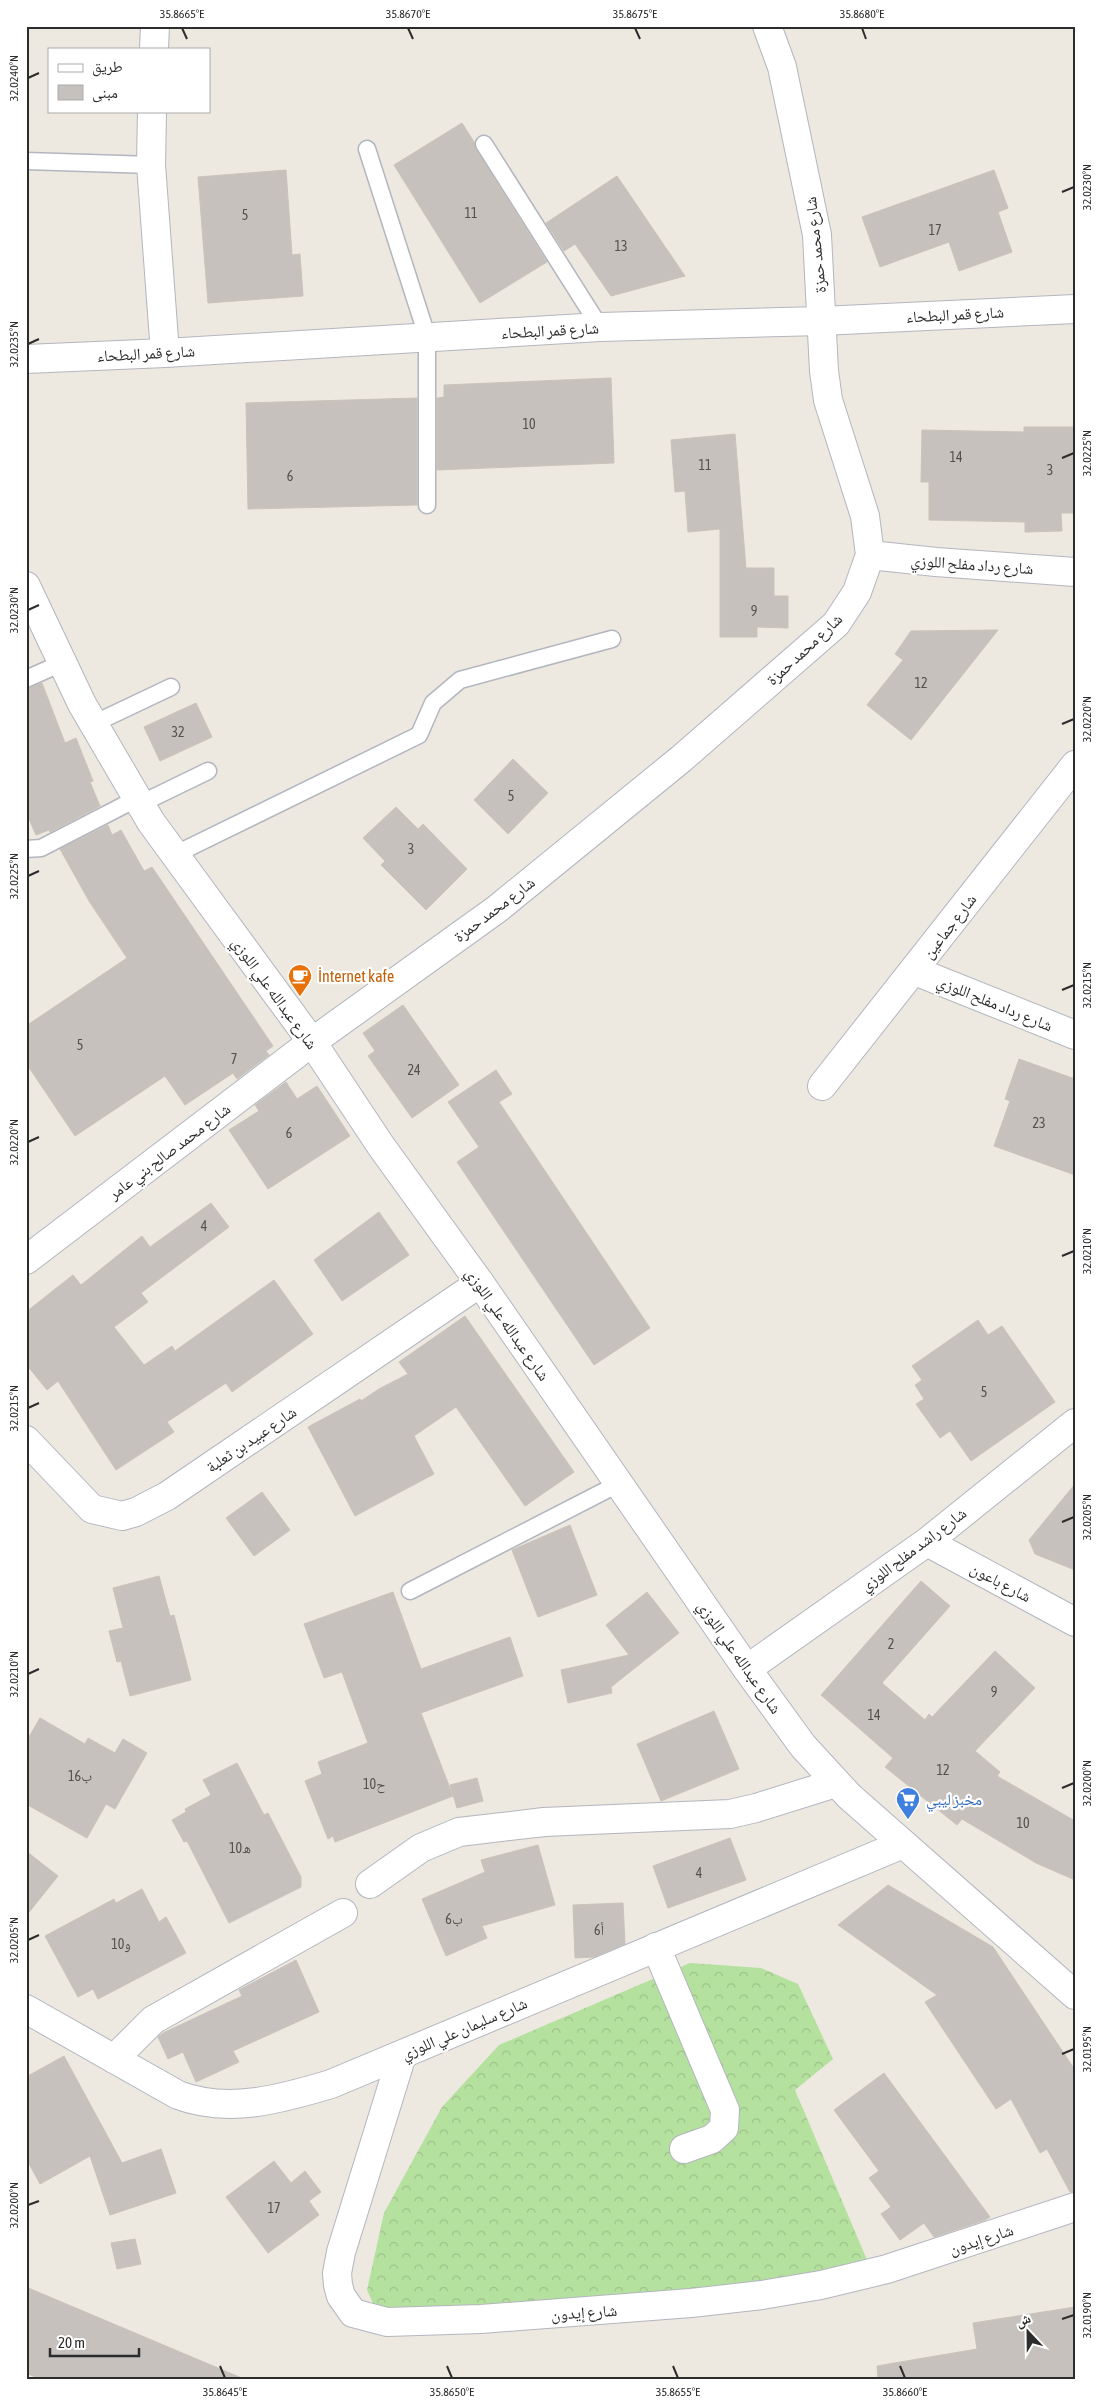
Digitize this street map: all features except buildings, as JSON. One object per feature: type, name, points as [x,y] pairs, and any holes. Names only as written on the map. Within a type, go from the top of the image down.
[{"type":"street","points":[[154,48],[155,26]]},
{"type":"street","name":"شارع محمد حمزة","points":[[312,1042],[497,909],[682,760],[836,624],[857,592],[870,555],[865,516],[828,400],[821,320],[817,235],[782,67],[766,26]]},
{"type":"street","points":[[152,112],[151,166],[165,353]]},
{"type":"street","name":"شارع قمر البطحاء","points":[[26,359],[165,353],[600,327],[1075,309]]},
{"type":"street","name":"شارع رداد مفلح اللوزي","points":[[870,555],[936,562],[1075,572]]},
{"type":"street","name":"شارع عبدالله علي اللوزي","points":[[26,586],[93,724],[138,802],[174,855],[312,1042],[381,1146],[480,1283],[747,1669],[803,1746],[836,1783],[1075,1995]]},
{"type":"street","name":"شارع جماعين","points":[[822,1086],[1075,765]]},
{"type":"street","name":"شارع رداد مفلح اللوزي","points":[[914,971],[1075,1036]]},
{"type":"street","name":"شارع محمد صالح بني عامر","points":[[26,1260],[312,1042]]},
{"type":"street","name":"شارع عبيد بن ثعلبة","points":[[26,1440],[92,1509],[122,1516],[136,1512],[167,1496],[480,1283]]},
{"type":"street","name":"شارع راشد مفلح اللوزي","points":[[747,1669],[927,1542],[1075,1423]]},
{"type":"street","name":"شارع باعون","points":[[927,1542],[1075,1622]]},
{"type":"street","points":[[370,1884],[421,1848],[459,1832],[544,1822],[730,1814],[756,1808],[836,1783]]},
{"type":"street","name":"شارع سليمان علي اللوزي","points":[[31,2018],[114,2059],[178,2095],[206,2104],[228,2105],[288,2097],[331,2084],[402,2055],[903,1844]]},
{"type":"street","points":[[114,2059],[153,2020],[343,1913]]},
{"type":"street","points":[[656,1947],[725,2110],[724,2128],[712,2139],[684,2149]]},
{"type":"street","name":"شارع إيدون","points":[[402,2055],[341,2252],[337,2274],[341,2296],[347,2306],[353,2313],[363,2317],[387,2322],[472,2320],[762,2296],[821,2286],[887,2269],[1075,2207]]},
{"type":"lane","points":[[484,144],[600,327]]},
{"type":"lane","points":[[367,149],[427,336],[427,505]]},
{"type":"lane","points":[[26,161],[151,166]]},
{"type":"lane","points":[[174,855],[419,735],[433,703],[460,680],[612,639]]},
{"type":"lane","points":[[26,679],[62,663]]},
{"type":"lane","points":[[93,724],[171,688]]},
{"type":"lane","points":[[26,849],[41,848],[208,771]]},
{"type":"lane","points":[[410,1591],[620,1483]]},
{"type":"green space","points":[[690,1963],[761,1968],[798,1984],[833,2059],[795,2090],[870,2267],[684,2297],[376,2310],[367,2290],[384,2213],[442,2107],[499,2045]]},
{"type":"place","name":"İnternet kafe","points":[[300,997]]},
{"type":"place","name":"مخبز ليبي","points":[[908,1820]]}]
